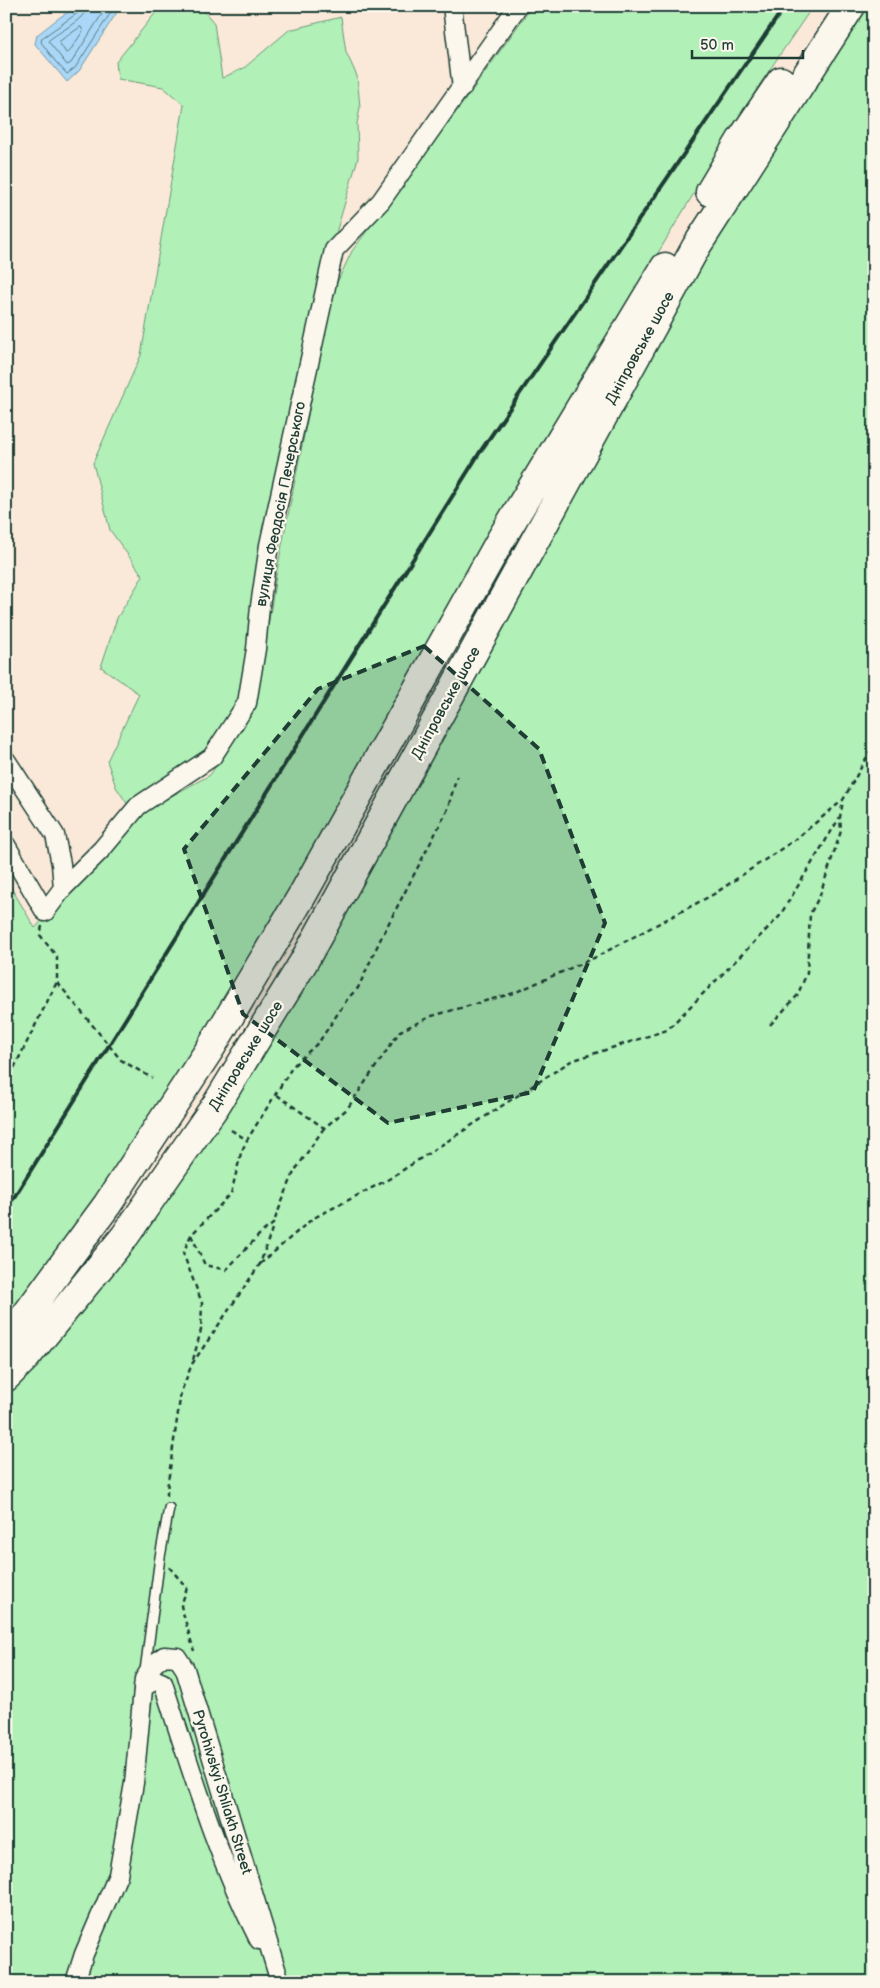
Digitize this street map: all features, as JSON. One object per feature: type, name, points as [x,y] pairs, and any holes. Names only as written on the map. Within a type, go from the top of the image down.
[{"type":"main road","name":"Дніпровське шосе","points":[[6,1342],[107,1205],[210,1049],[302,894],[501,539],[741,140],[832,6]]},
{"type":"main road","name":"Дніпровське шосе","points":[[6,1377],[27,1356],[125,1236],[222,1096],[304,963],[696,247],[851,6]]},
{"type":"street","points":[[452,6],[462,88]]},
{"type":"street","name":"вулиця Феодосія Печерського","points":[[45,912],[63,888],[102,850],[138,806],[212,757],[247,703],[269,545],[334,250],[381,201],[518,6]]},
{"type":"street","points":[[6,760],[56,835],[63,888]]},
{"type":"street","points":[[6,845],[45,912]]},
{"type":"street","points":[[75,1982],[84,1954],[118,1875],[134,1782],[144,1683],[154,1664],[164,1656],[177,1657],[185,1669]]},
{"type":"street","name":"Pyrohivskyi Shliakh Street","points":[[185,1669],[280,1981]]},
{"type":"street","name":"Pyrohivskyi Shliakh Street","points":[[144,1683],[156,1680],[163,1683],[202,1805],[248,1919],[280,1981]]},
{"type":"lane","points":[[144,1683],[160,1557],[169,1508]]},
{"type":"path","points":[[770,1025],[797,996],[807,973],[810,914],[820,895],[841,831],[840,817],[843,800],[874,744]]},
{"type":"path","points":[[169,1508],[166,1489],[181,1392],[192,1364],[201,1330],[202,1303],[183,1252],[191,1235],[231,1194],[241,1153],[247,1140],[294,1066],[319,1042],[348,998],[358,988],[381,938],[446,811],[457,776]]},
{"type":"path","points":[[260,1264],[273,1224],[294,1172],[324,1128],[346,1108],[400,1032],[432,1016],[514,993],[596,958],[714,894],[796,839],[843,800]]},
{"type":"path","points":[[192,1364],[260,1264],[312,1220],[389,1179],[571,1061],[667,1030],[779,917],[840,817]]},
{"type":"path","points":[[6,1084],[57,982],[57,957],[40,935],[45,912]]},
{"type":"path","points":[[57,982],[121,1060],[152,1078]]},
{"type":"path","points":[[277,1095],[324,1128]]},
{"type":"path","points":[[231,1130],[247,1140]]},
{"type":"path","points":[[191,1235],[205,1265],[226,1270],[261,1233],[273,1224]]},
{"type":"path","points":[[160,1557],[187,1588],[181,1606],[195,1654],[185,1669]]},
{"type":"highlighted area","points":[[424,646],[539,749],[605,923],[533,1092],[388,1123],[243,1014],[184,849],[318,689]]},
{"type":"green space","points":[[161,6],[200,6],[214,23],[222,78],[244,68],[289,30],[341,17],[346,52],[357,76],[360,107],[357,124],[358,158],[336,233],[313,300],[241,699],[208,751],[128,805],[116,787],[107,761],[139,694],[101,667],[117,618],[143,576],[110,530],[93,463],[141,355],[184,105],[163,87],[118,79],[116,62]]},
{"type":"green space","points":[[532,6],[813,6],[760,84],[600,349],[277,918],[156,1114],[6,1322],[6,879],[35,928],[146,810],[210,775],[255,708],[277,570],[333,291],[352,251],[471,92]]},
{"type":"green space","points":[[851,6],[874,6],[874,1982],[6,1982],[6,1376],[216,1105],[696,247]]},
{"type":"water","points":[[79,6],[121,6],[79,71],[67,82],[35,44],[37,35],[60,17]]},
{"type":"railway","points":[[6,1210],[480,452],[785,6]]}]
